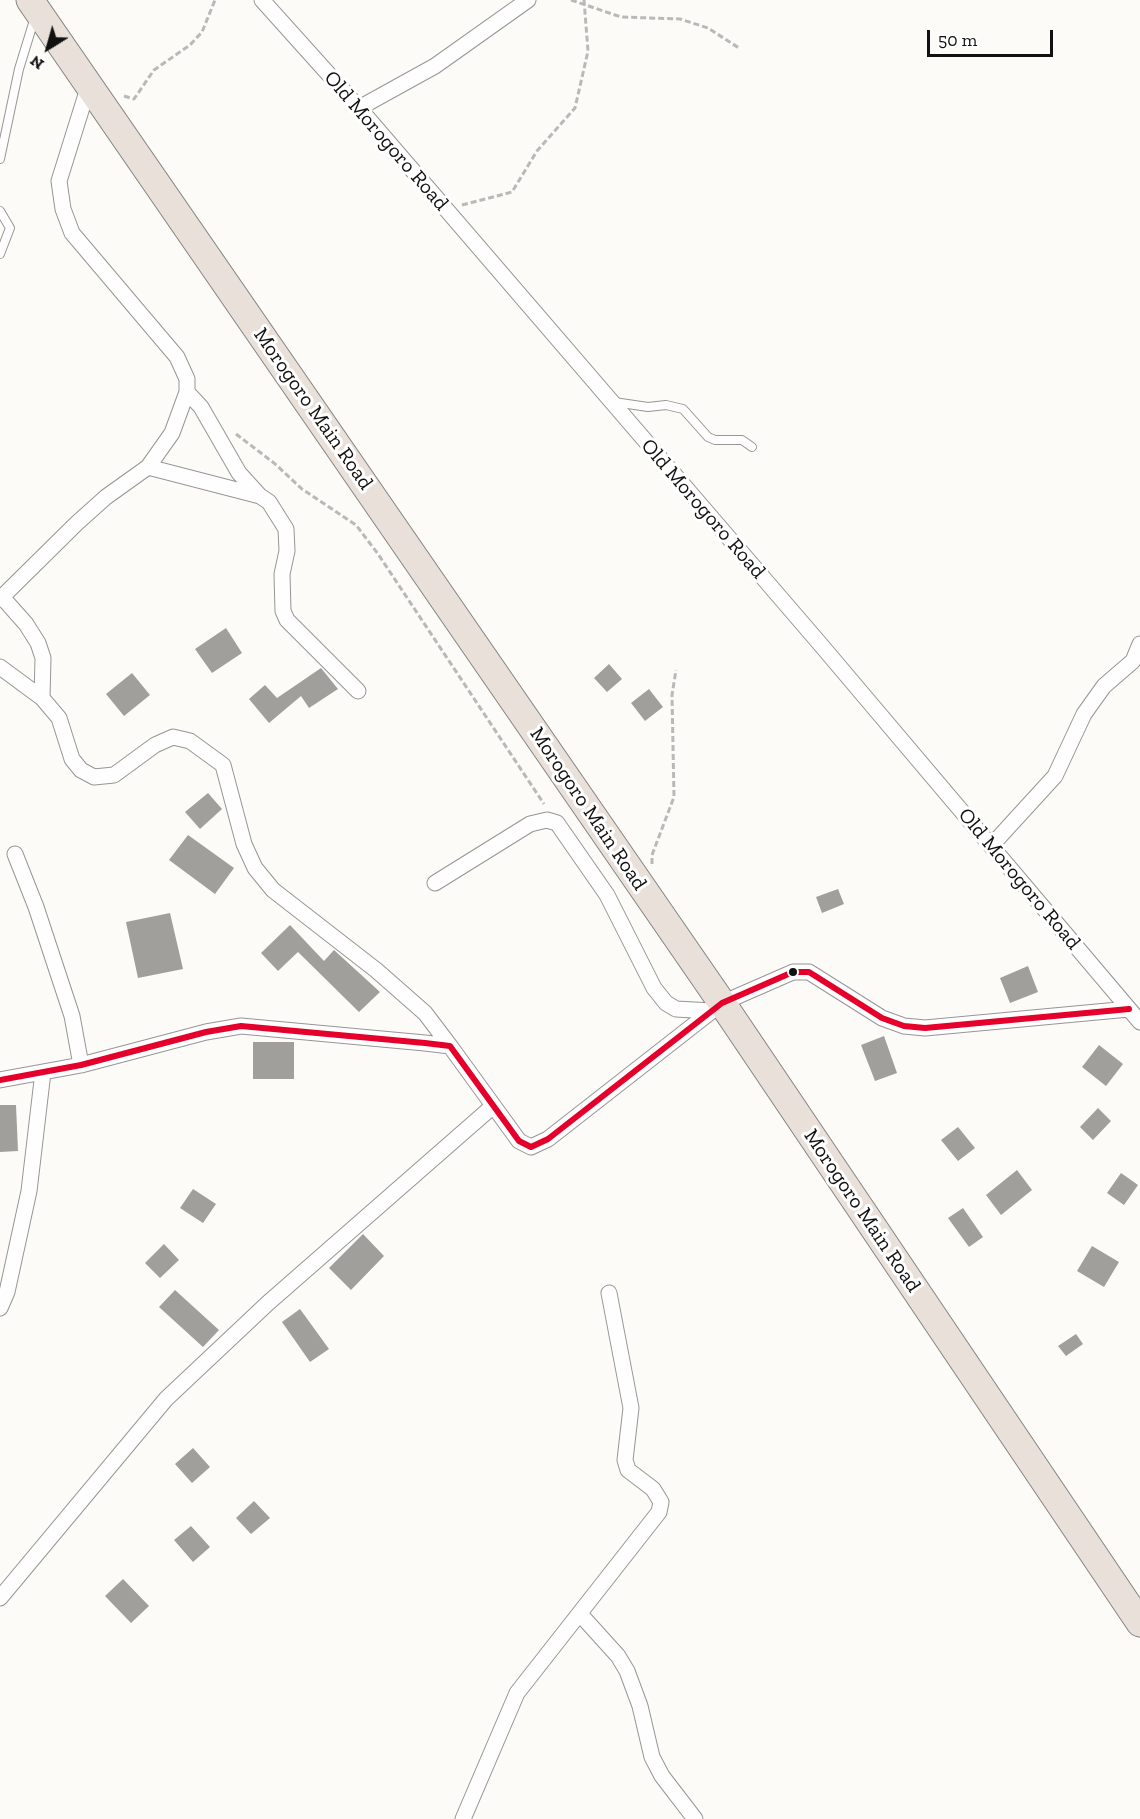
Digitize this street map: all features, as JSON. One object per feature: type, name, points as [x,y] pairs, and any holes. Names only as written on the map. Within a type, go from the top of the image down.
[{"type":"highway","name":"Morogoro Main Road","points":[[34,5],[1140,1623]]},
{"type":"street","name":"Old Morogoro Road","points":[[262,0],[359,108],[609,402],[821,645],[1140,1022]]},
{"type":"street","points":[[359,108],[435,66],[528,0]]},
{"type":"street","points":[[42,698],[43,658],[38,643],[26,624],[1,598],[84,516],[148,467],[172,433],[187,392],[187,379],[177,357],[72,233],[63,209],[59,181],[89,84]]},
{"type":"street","points":[[187,392],[201,407],[239,473],[278,514],[285,529],[286,551],[281,600],[287,620],[358,691]]},
{"type":"street","points":[[148,467],[260,496]]},
{"type":"street","points":[[991,846],[1055,776],[1084,714],[1104,686],[1133,661],[1140,644]]},
{"type":"street","points":[[0,667],[42,698],[59,718],[72,759],[81,770],[94,777],[114,775],[155,745],[172,737],[190,741],[224,765],[244,844],[255,868],[273,890],[376,970],[425,1012],[492,1107],[519,1141],[531,1148],[548,1139],[717,1007],[792,972],[809,972],[882,1018],[904,1026],[925,1028],[1129,1010]]},
{"type":"street","points":[[435,883],[530,824],[547,820],[557,823],[595,876],[628,933],[654,988],[666,1003],[676,1010],[717,1007]]},
{"type":"street","points":[[15,854],[36,907],[72,1016],[81,1065]]},
{"type":"street","points":[[0,1080],[81,1065],[207,1032],[241,1026],[450,1046]]},
{"type":"street","points":[[0,1308],[7,1292],[29,1191],[43,1072]]},
{"type":"street","points":[[0,1598],[166,1399],[268,1303],[492,1107]]},
{"type":"street","points":[[463,1819],[518,1693],[659,1512],[661,1502],[653,1489],[628,1470],[625,1460],[631,1408],[609,1293]]},
{"type":"street","points":[[580,1614],[618,1656],[627,1671],[640,1706],[652,1757],[662,1776],[695,1819]]},
{"type":"lane","points":[[0,159],[34,5]]},
{"type":"lane","points":[[0,211],[10,228],[0,254]]},
{"type":"lane","points":[[609,402],[648,407],[666,405],[682,409],[708,437],[715,441],[742,440],[752,447]]},
{"type":"path","points":[[118,93],[134,99],[154,70],[190,45],[202,32],[215,0]]},
{"type":"path","points":[[571,0],[585,2],[621,17],[680,19],[708,28],[739,48]]},
{"type":"path","points":[[445,209],[512,192],[537,151],[575,108],[588,51],[585,2]]},
{"type":"path","points":[[229,429],[274,463],[302,489],[356,525],[378,554],[557,823]]},
{"type":"path","points":[[652,866],[652,855],[674,797],[672,694],[676,670]]},
{"type":"building","points":[[226,628],[242,653],[212,673],[195,649]]},
{"type":"building","points":[[609,664],[622,679],[607,692],[594,678]]},
{"type":"building","points":[[321,668],[338,689],[309,708],[301,696],[269,723],[249,699],[265,685],[277,698]]},
{"type":"building","points":[[132,673],[150,695],[124,716],[106,694]]},
{"type":"building","points":[[649,689],[663,707],[645,721],[631,703]]},
{"type":"building","points":[[208,793],[222,809],[200,829],[185,812]]},
{"type":"building","points":[[188,835],[234,868],[215,894],[169,860]]},
{"type":"building","points":[[838,889],[844,904],[822,913],[816,897]]},
{"type":"building","points":[[170,913],[183,969],[138,978],[126,922]]},
{"type":"building","points":[[290,925],[324,961],[334,950],[380,992],[359,1012],[298,952],[278,971],[261,953]]},
{"type":"building","points":[[1028,966],[1038,992],[1010,1003],[1000,978]]},
{"type":"building","points":[[884,1036],[897,1073],[875,1081],[861,1045]]},
{"type":"building","points":[[253,1042],[294,1042],[294,1079],[253,1079]]},
{"type":"building","points":[[1099,1045],[1123,1064],[1106,1086],[1082,1067]]},
{"type":"building","points":[[0,1105],[16,1105],[18,1151],[0,1152]]},
{"type":"building","points":[[1098,1108],[1111,1121],[1093,1140],[1080,1127]]},
{"type":"building","points":[[958,1127],[975,1148],[958,1161],[941,1140]]},
{"type":"building","points":[[1017,1170],[1032,1190],[1001,1215],[986,1195]]},
{"type":"building","points":[[1121,1173],[1138,1185],[1124,1205],[1107,1193]]},
{"type":"building","points":[[193,1189],[216,1204],[203,1223],[180,1208]]},
{"type":"building","points":[[963,1208],[983,1237],[969,1247],[948,1218]]},
{"type":"building","points":[[363,1234],[384,1256],[351,1290],[329,1268]]},
{"type":"building","points":[[164,1244],[179,1260],[160,1278],[145,1263]]},
{"type":"building","points":[[1092,1246],[1119,1262],[1104,1287],[1077,1271]]},
{"type":"building","points":[[175,1290],[219,1330],[203,1347],[159,1307]]},
{"type":"building","points":[[300,1309],[329,1349],[310,1362],[282,1322]]},
{"type":"building","points":[[1076,1334],[1083,1344],[1066,1356],[1058,1346]]},
{"type":"building","points":[[193,1448],[210,1467],[192,1483],[175,1464]]},
{"type":"building","points":[[254,1501],[270,1518],[251,1534],[236,1518]]},
{"type":"building","points":[[191,1526],[210,1547],[193,1562],[174,1540]]},
{"type":"building","points":[[123,1579],[149,1606],[131,1623],[105,1596]]},
{"type":"transit line","points":[[0,1080],[81,1065],[206,1032],[241,1026],[450,1046],[519,1141],[531,1147],[548,1139],[722,1003],[793,972],[809,972],[882,1018],[904,1026],[925,1028],[1129,1009]]}]
